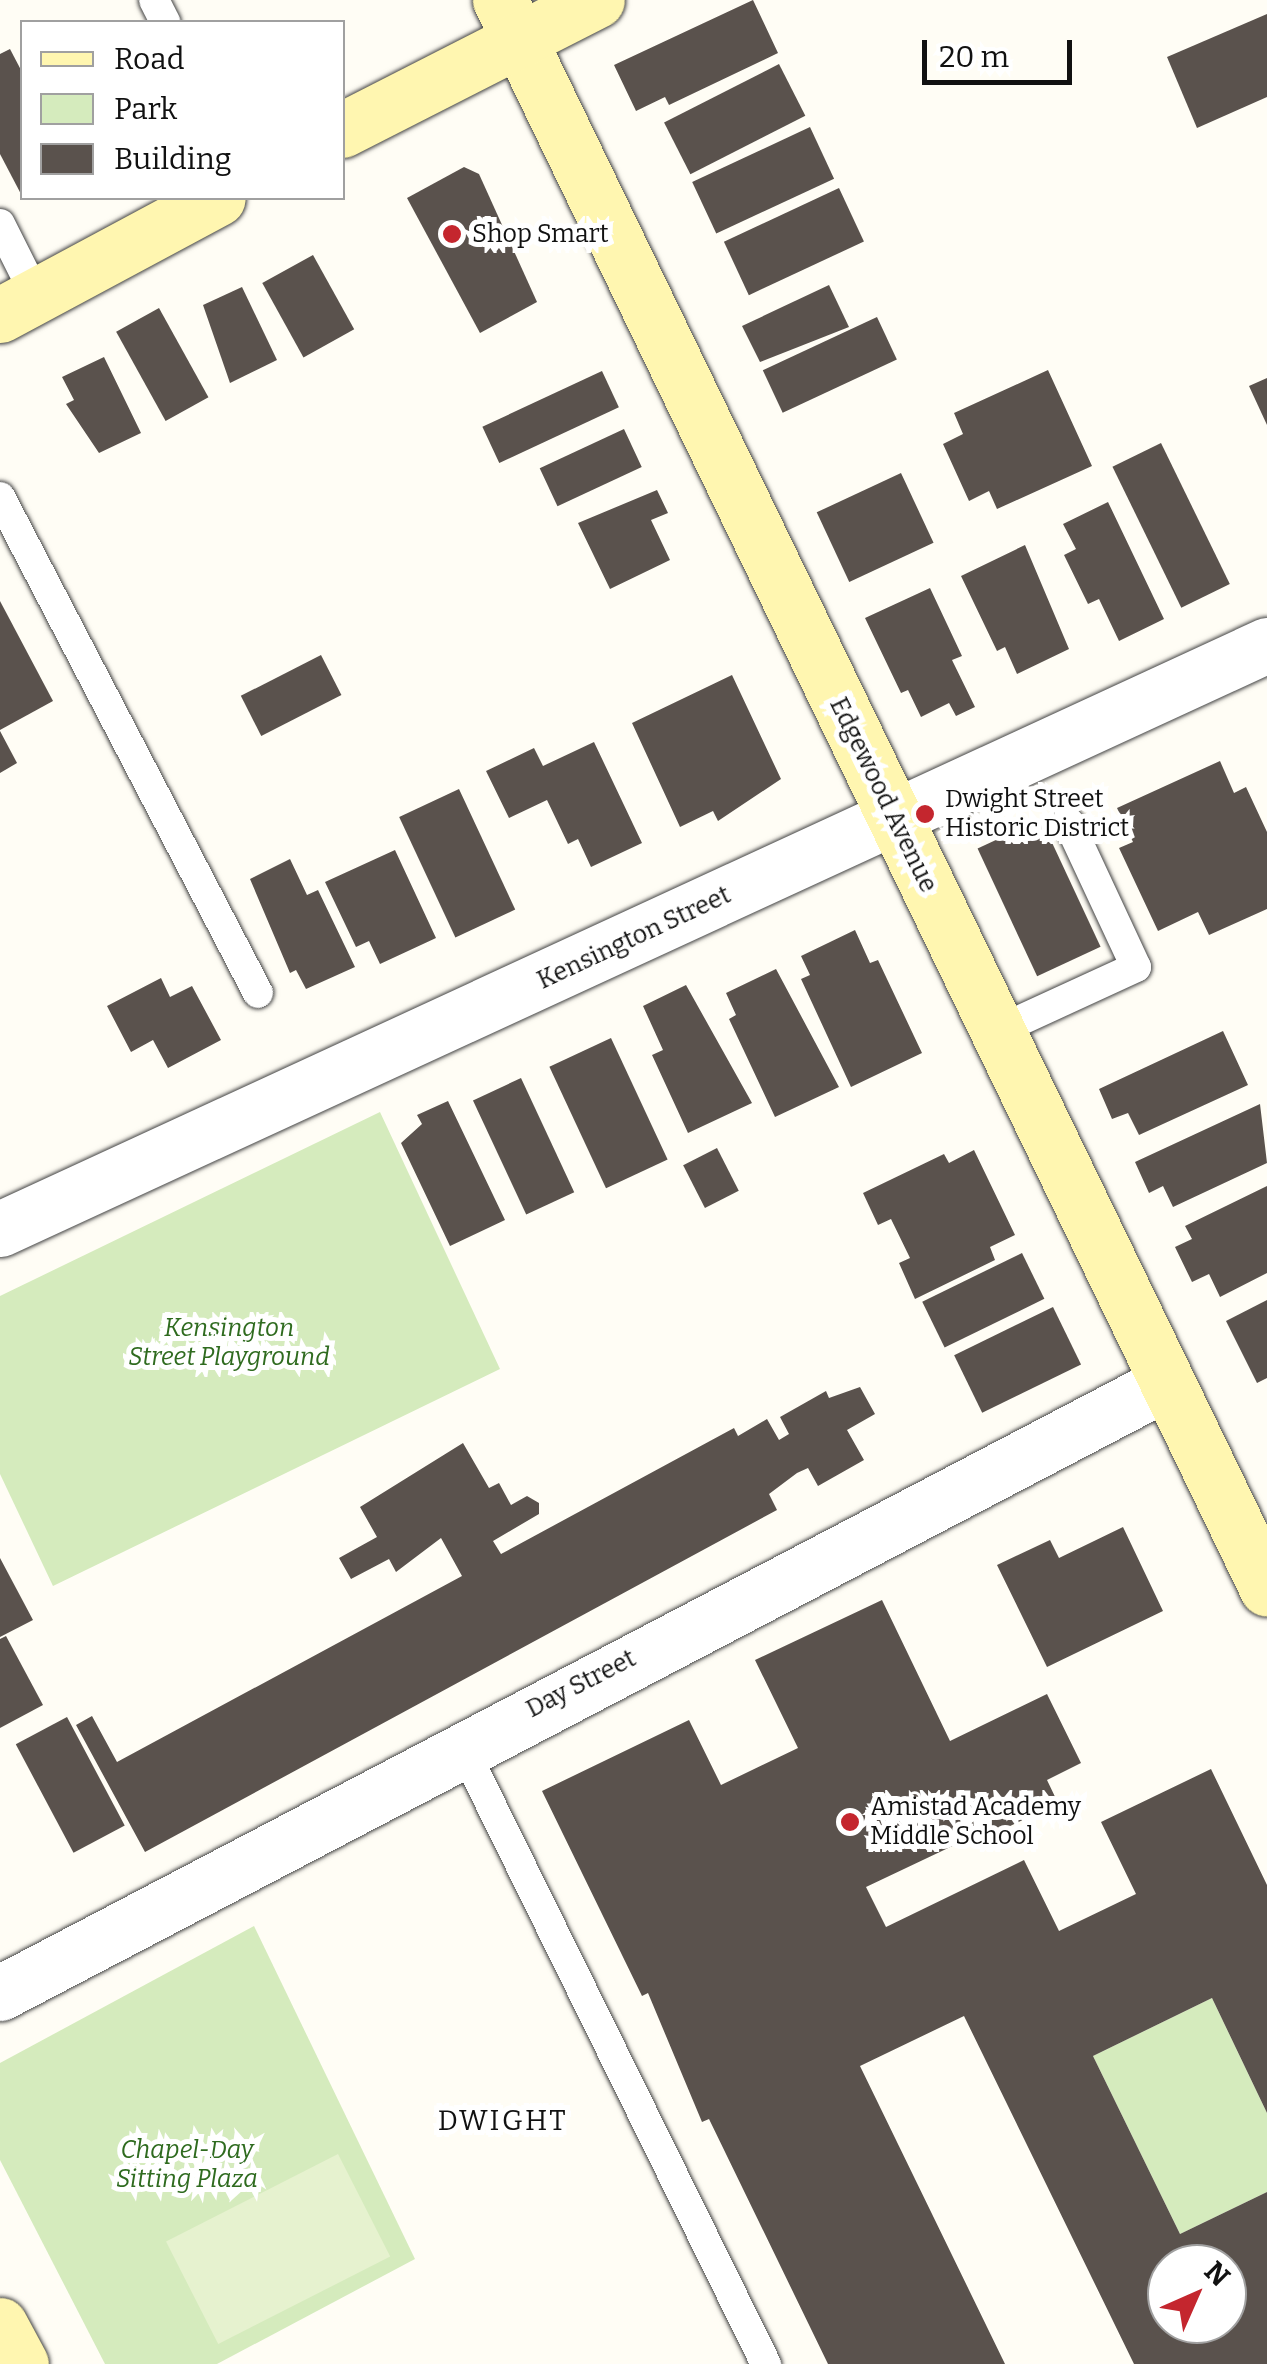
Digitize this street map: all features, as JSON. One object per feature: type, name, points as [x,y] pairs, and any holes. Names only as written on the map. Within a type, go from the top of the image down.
[{"type":"main road","points":[[345,128],[508,18],[597,0]]},
{"type":"main road","name":"Edgewood Avenue","points":[[508,18],[1267,1589]]},
{"type":"main road","points":[[18,306],[214,200]]},
{"type":"main road","points":[[0,2325],[22,2364]]},
{"type":"street","name":"Kensington Street","points":[[0,1228],[1267,645]]},
{"type":"street","name":"Day Street","points":[[0,1993],[462,1746],[1166,1383]]},
{"type":"lane","points":[[0,224],[18,306]]},
{"type":"lane","points":[[0,498],[258,992]]},
{"type":"lane","points":[[997,1031],[1136,967],[1069,823]]},
{"type":"lane","points":[[462,1746],[766,2364]]},
{"type":"green space","name":"Kensington Street Playground","points":[[380,1112],[500,1369],[53,1586],[0,1474],[0,1296]]},
{"type":"green space","name":"Chapel-Day Sitting Plaza","points":[[254,1926],[415,2259],[217,2364],[105,2364],[0,2160],[0,2063]]},
{"type":"green space","points":[[1212,1998],[1267,2113],[1267,2192],[1180,2234],[1093,2056]]},
{"type":"green space","points":[[338,2154],[390,2256],[218,2344],[166,2242]]},
{"type":"building","points":[[753,0],[778,53],[669,105],[665,97],[636,111],[614,65]]},
{"type":"building","points":[[1267,14],[1267,97],[1197,128],[1167,57]]},
{"type":"building","points":[[10,49],[20,68],[20,192],[0,154],[0,54]]},
{"type":"building","points":[[779,64],[805,116],[690,174],[664,123]]},
{"type":"building","points":[[810,127],[834,179],[716,234],[692,182]]},
{"type":"building","points":[[464,167],[479,174],[537,302],[480,333],[407,198]]},
{"type":"building","points":[[839,188],[864,241],[749,295],[724,242]]},
{"type":"building","points":[[313,255],[354,329],[303,357],[262,283]]},
{"type":"building","points":[[829,285],[849,327],[760,362],[742,326]]},
{"type":"building","points":[[242,287],[277,360],[230,383],[203,305]]},
{"type":"building","points":[[159,308],[208,397],[166,421],[116,332]]},
{"type":"building","points":[[877,317],[897,360],[783,413],[763,370]]},
{"type":"building","points":[[104,357],[141,433],[99,453],[66,404],[74,400],[62,377]]},
{"type":"building","points":[[1048,370],[1092,466],[997,509],[989,491],[969,501],[943,444],[963,434],[954,413]]},
{"type":"building","points":[[602,371],[619,407],[499,463],[482,427]]},
{"type":"building","points":[[1267,378],[1267,425],[1249,386]]},
{"type":"building","points":[[624,429],[642,467],[557,506],[540,468]]},
{"type":"building","points":[[1161,443],[1230,584],[1181,608],[1112,467]]},
{"type":"building","points":[[901,473],[934,543],[849,582],[817,512]]},
{"type":"building","points":[[657,490],[668,513],[651,520],[670,560],[610,589],[578,523]]},
{"type":"building","points":[[1108,502],[1164,619],[1119,641],[1099,599],[1088,604],[1064,555],[1076,549],[1063,524]]},
{"type":"building","points":[[1025,545],[1069,649],[1017,674],[1005,647],[997,651],[961,576]]},
{"type":"building","points":[[930,588],[962,656],[952,660],[975,707],[956,716],[949,703],[921,717],[908,690],[901,693],[865,618]]},
{"type":"building","points":[[0,601],[53,701],[0,730]]},
{"type":"building","points":[[321,655],[341,695],[261,736],[241,696]]},
{"type":"building","points":[[732,675],[781,779],[718,821],[713,811],[680,827],[632,723]]},
{"type":"building","points":[[0,731],[17,763],[0,773]]},
{"type":"building","points":[[594,742],[642,843],[591,867],[578,839],[568,844],[547,800],[509,818],[486,771],[534,748],[543,766]]},
{"type":"building","points":[[1220,761],[1234,793],[1246,787],[1267,832],[1267,909],[1209,935],[1198,912],[1158,931],[1119,848],[1133,842],[1117,808]]},
{"type":"building","points":[[459,789],[515,910],[455,937],[399,817]]},
{"type":"building","points":[[1041,819],[1101,947],[1037,976],[978,849]]},
{"type":"building","points":[[395,850],[436,938],[380,964],[369,941],[356,947],[325,882]]},
{"type":"building","points":[[290,859],[307,895],[318,890],[355,967],[306,989],[296,970],[290,973],[250,879]]},
{"type":"building","points":[[855,930],[870,963],[878,960],[922,1053],[851,1087],[801,979],[810,975],[801,956]]},
{"type":"building","points":[[776,969],[839,1087],[775,1117],[729,1019],[736,1015],[726,993]]},
{"type":"building","points":[[161,978],[170,997],[192,986],[221,1040],[168,1068],[153,1040],[131,1052],[107,1006]]},
{"type":"building","points":[[686,985],[752,1103],[688,1133],[652,1055],[663,1050],[643,1006]]},
{"type":"building","points":[[1223,1031],[1248,1085],[1139,1135],[1128,1113],[1112,1119],[1099,1089]]},
{"type":"building","points":[[611,1038],[668,1159],[606,1188],[549,1067]]},
{"type":"building","points":[[521,1078],[574,1192],[526,1215],[473,1100]]},
{"type":"building","points":[[448,1101],[505,1220],[450,1246],[401,1143],[422,1124],[417,1115]]},
{"type":"building","points":[[1260,1104],[1267,1163],[1173,1207],[1163,1186],[1149,1193],[1135,1162]]},
{"type":"building","points":[[717,1148],[739,1191],[705,1208],[683,1165]]},
{"type":"building","points":[[974,1150],[1015,1235],[990,1247],[995,1260],[915,1299],[899,1263],[910,1258],[891,1219],[878,1225],[863,1193],[944,1154],[949,1163]]},
{"type":"building","points":[[1267,1186],[1267,1273],[1220,1297],[1209,1274],[1192,1282],[1175,1247],[1192,1239],[1185,1226]]},
{"type":"building","points":[[1022,1253],[1044,1299],[945,1347],[922,1302]]},
{"type":"building","points":[[1267,1300],[1267,1378],[1257,1383],[1226,1321]]},
{"type":"building","points":[[1053,1307],[1081,1365],[982,1413],[954,1355]]},
{"type":"building","points":[[860,1387],[875,1414],[847,1430],[864,1460],[818,1486],[808,1468],[797,1473],[769,1494],[777,1510],[145,1852],[76,1725],[92,1716],[117,1762],[462,1576],[441,1538],[396,1572],[389,1559],[351,1579],[339,1558],[377,1537],[360,1507],[463,1443],[489,1488],[499,1483],[511,1505],[527,1496],[539,1503],[539,1514],[493,1541],[501,1554],[734,1428],[738,1436],[767,1419],[779,1440],[789,1434],[780,1417],[826,1391],[829,1398]]},
{"type":"building","points":[[1123,1527],[1163,1611],[1047,1667],[997,1565],[1050,1540],[1059,1558]]},
{"type":"building","points":[[0,1558],[33,1620],[0,1637]]},
{"type":"building","points":[[882,1600],[950,1741],[1047,1694],[1081,1763],[1047,1780],[1058,1803],[1008,1827],[1013,1836],[991,1846],[987,1837],[966,1847],[963,1841],[866,1887],[886,1927],[1024,1860],[1059,1931],[1136,1894],[1101,1822],[1211,1769],[1267,1885],[1267,2113],[1212,1998],[1093,2056],[1180,2234],[1267,2192],[1267,2364],[1134,2364],[964,2016],[860,2066],[1005,2364],[828,2364],[709,2119],[702,2122],[648,1993],[642,1996],[542,1791],[689,1720],[721,1785],[798,1748],[755,1660]]},
{"type":"building","points":[[6,1636],[43,1705],[0,1728],[0,1639]]},
{"type":"building","points":[[67,1717],[125,1826],[74,1853],[16,1744]]},
{"type":"place","name":"Shop Smart","points":[[452,234]]},
{"type":"place","name":"Dwight Street Historic District","points":[[925,814]]},
{"type":"place","name":"Amistad Academy Middle School","points":[[850,1822]]},
{"type":"district","name":"DWIGHT","points":[[503,2121]]}]
